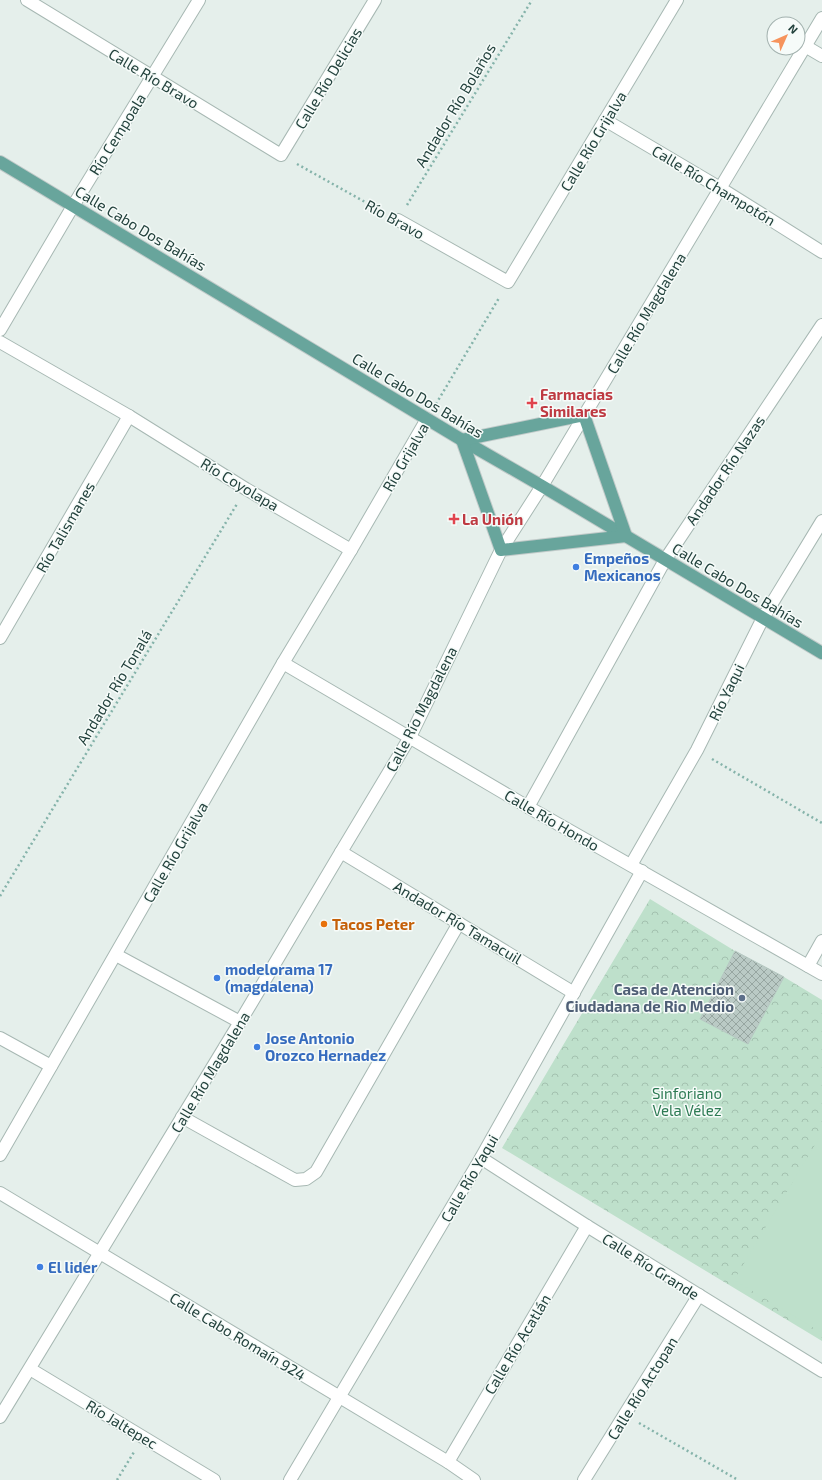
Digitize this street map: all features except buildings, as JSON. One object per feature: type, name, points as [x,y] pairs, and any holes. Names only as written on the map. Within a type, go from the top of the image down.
[{"type":"main road","name":"Calle Cabo Dos Bahías","points":[[0,162],[427,420],[542,486],[822,654]]},
{"type":"main road","points":[[584,415],[626,536],[501,550],[462,440],[584,415]]},
{"type":"street","name":"Calle Río Bravo","points":[[27,0],[281,156]]},
{"type":"street","name":"Río Cempoala","points":[[0,330],[73,206],[199,0]]},
{"type":"street","name":"Calle Río Delicias","points":[[281,156],[375,0]]},
{"type":"street","name":"Calle Río Grijalva","points":[[508,282],[677,0]]},
{"type":"street","name":"Calle Río Magdalena","points":[[806,44],[822,18]]},
{"type":"street","points":[[806,47],[822,56]]},
{"type":"street","name":"Calle Río Magdalena","points":[[0,1417],[101,1253],[410,737],[501,550],[542,486],[799,56]]},
{"type":"street","name":"Calle Río Champotón","points":[[605,120],[720,188],[822,252]]},
{"type":"street","name":"Río Bravo","points":[[398,220],[508,282]]},
{"type":"street","name":"Andador Río Nazas","points":[[528,807],[665,560],[822,325]]},
{"type":"street","name":"Río Coyolapa","points":[[0,342],[129,416],[246,489],[351,550]]},
{"type":"street","name":"Río Talismanes","points":[[0,638],[129,416]]},
{"type":"street","name":"Río Grijalva","points":[[351,550],[427,420]]},
{"type":"street","name":"Río Yaqui","points":[[636,868],[763,618],[822,521]]},
{"type":"street","name":"Calle Río Grijalva","points":[[0,1155],[283,663],[351,550]]},
{"type":"street","name":"Calle Río Hondo","points":[[283,663],[528,807],[822,974]]},
{"type":"street","name":"Andador Río Tamacuil","points":[[341,852],[574,993]]},
{"type":"street","name":"Calle Río Yaqui","points":[[290,1480],[481,1158],[574,993],[636,868]]},
{"type":"street","points":[[182,1117],[295,1180],[306,1179],[316,1172],[460,923]]},
{"type":"street","points":[[808,966],[822,941]]},
{"type":"street","points":[[116,955],[240,1022]]},
{"type":"street","points":[[0,1038],[51,1066]]},
{"type":"street","name":"Calle Río Grande","points":[[481,1158],[699,1296],[822,1371]]},
{"type":"street","name":"Calle Cabo Romaín 924","points":[[0,1193],[339,1398],[448,1462],[474,1480]]},
{"type":"street","name":"Calle Río Acatlán","points":[[448,1462],[587,1226]]},
{"type":"street","name":"Calle Río Actopan","points":[[584,1480],[699,1296]]},
{"type":"street","name":"Río Jaltepec","points":[[30,1369],[214,1480]]},
{"type":"path","name":"Andador Río Bolaños","points":[[398,220],[532,0]]},
{"type":"path","name":"Río Bravo","points":[[281,156],[398,220]]},
{"type":"path","name":"Río Grijalva","points":[[427,420],[508,282]]},
{"type":"path","name":"Andador Río Tonalá","points":[[0,896],[246,489]]},
{"type":"path","points":[[697,750],[822,823]]},
{"type":"path","points":[[625,1415],[738,1480]]},
{"type":"path","points":[[117,1480],[144,1437]]},
{"type":"green space","name":"Sinforiano Vela Vélez","points":[[650,899],[735,951],[784,977],[822,1000],[822,1341],[502,1148]]},
{"type":"green space","points":[[822,1133],[822,1333],[734,1280]]},
{"type":"place","name":"Farmacias Similares","points":[[532,403]]},
{"type":"place","name":"La Unión","points":[[454,519]]},
{"type":"place","name":"Empeños Mexicanos","points":[[576,567]]},
{"type":"place","name":"Tacos Peter","points":[[324,924]]},
{"type":"place","name":"modelorama 17 (magdalena)","points":[[217,978]]},
{"type":"place","name":"Casa de Atencion Ciudadana de Rio Medio","points":[[742,998]]},
{"type":"place","name":"Jose Antonio Orozco Hernadez","points":[[257,1047]]},
{"type":"place","name":"El lider","points":[[40,1267]]}]
